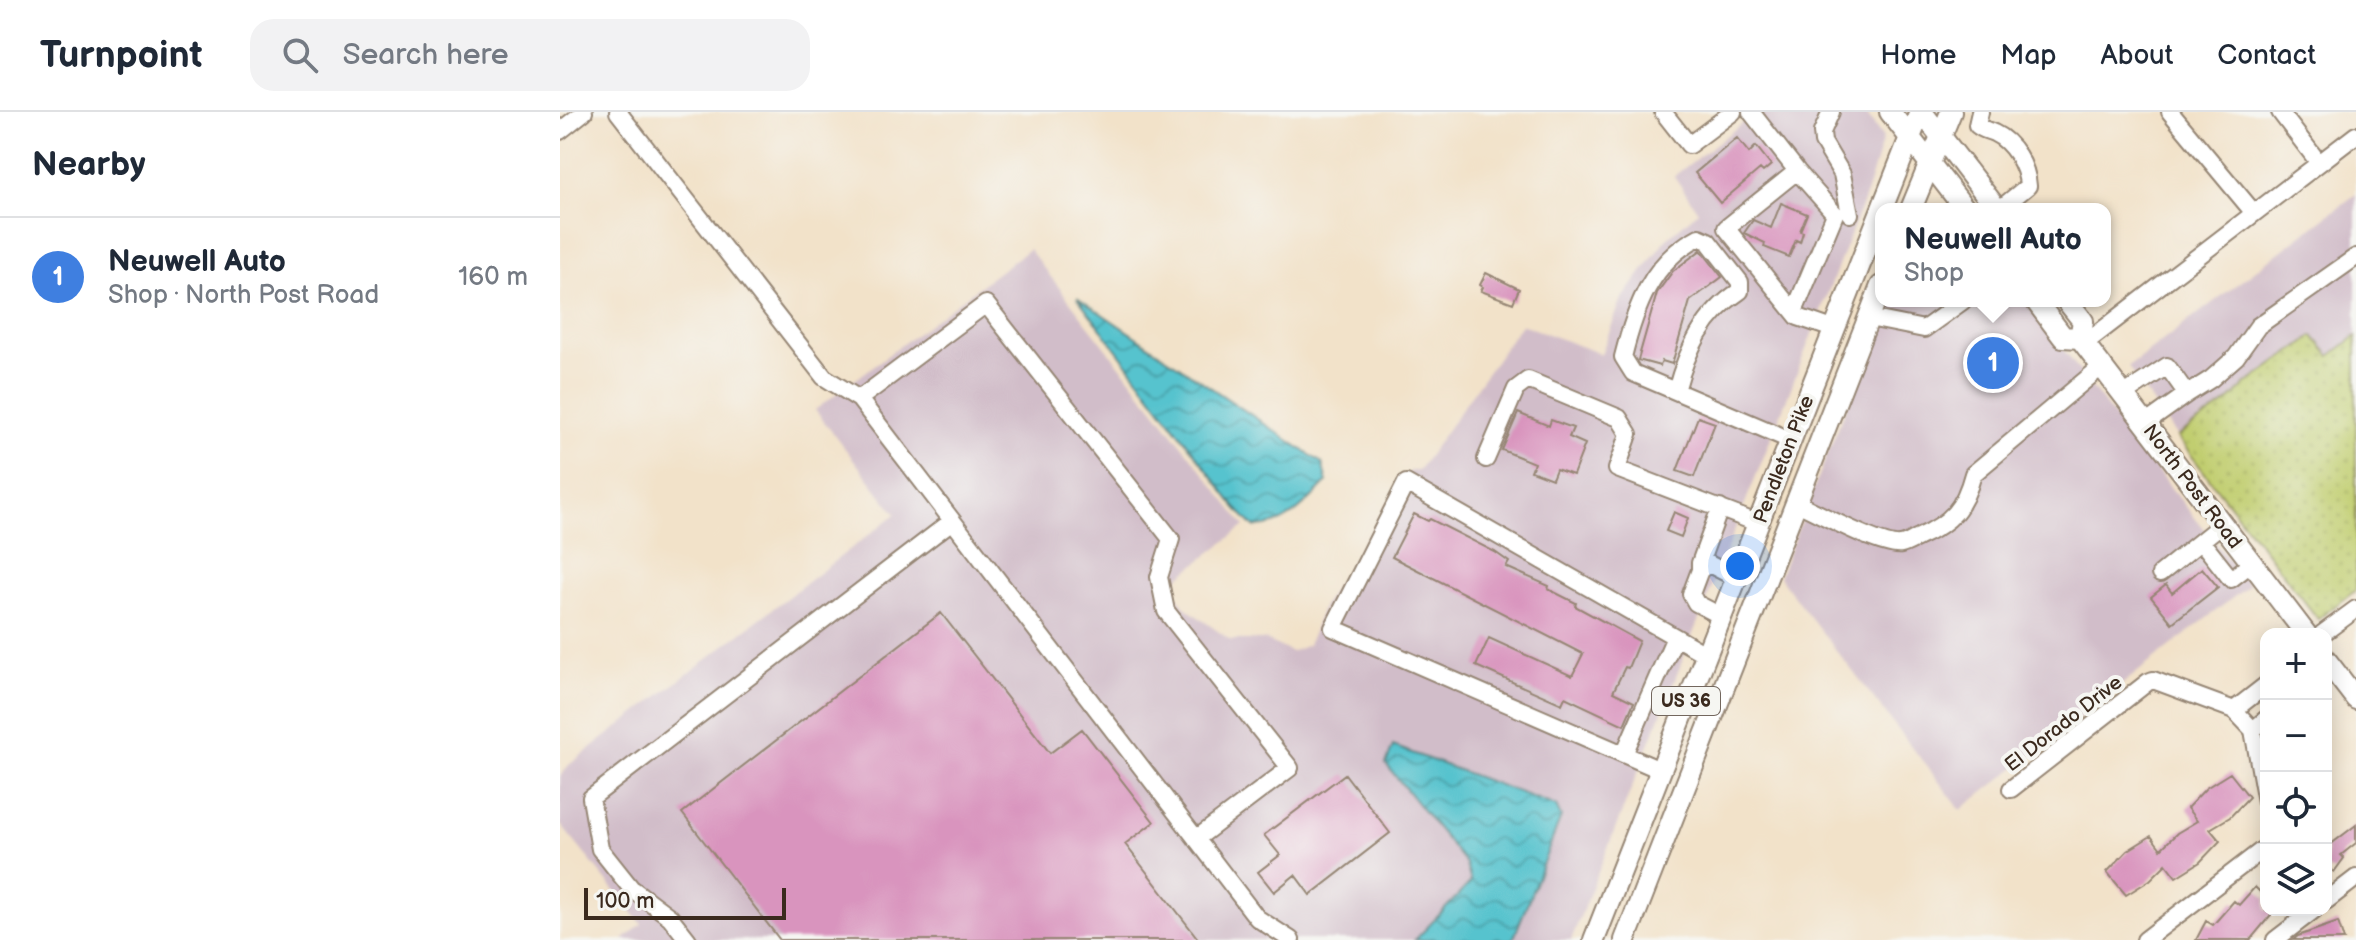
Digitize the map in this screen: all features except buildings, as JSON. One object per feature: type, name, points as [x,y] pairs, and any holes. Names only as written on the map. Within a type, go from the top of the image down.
[{"type":"main road","points":[[1890,112],[1960,203]]},
{"type":"main road","points":[[1921,112],[1993,203]]},
{"type":"main road","name":"Pendleton Pike","points":[[1883,203],[1921,112]]},
{"type":"main road","points":[[1914,203],[1951,112]]},
{"type":"main road","name":"Pendleton Pike","points":[[1594,940],[1874,225]]},
{"type":"main road","name":"Pendleton Pike","points":[[1625,940],[1875,302]]},
{"type":"main road","name":"North Post Road","points":[[2040,307],[2063,337],[2082,341]]},
{"type":"main road","name":"North Post Road","points":[[2072,307],[2083,321],[2082,341],[2301,628]]},
{"type":"main road","points":[[2332,672],[2356,699]]},
{"type":"street","points":[[560,131],[584,112]]},
{"type":"street","points":[[618,112],[824,377],[859,399],[1257,918],[1291,940]]},
{"type":"street","points":[[1663,112],[1689,145],[1733,112]]},
{"type":"street","points":[[1751,112],[1797,171],[1843,214],[1874,225]]},
{"type":"street","points":[[1794,312],[1843,214],[1842,174],[1823,142],[1822,132],[1831,112]]},
{"type":"street","points":[[1980,112],[1977,125],[1996,134],[2009,145],[2027,170],[2028,186],[2006,203]]},
{"type":"street","points":[[2170,112],[2254,213]]},
{"type":"street","points":[[2280,112],[2319,163]]},
{"type":"street","points":[[2082,341],[2356,135]]},
{"type":"street","points":[[1797,171],[1726,228],[1798,317],[1833,329]]},
{"type":"street","points":[[1676,391],[1687,358],[1708,317],[1740,291],[1740,282],[1708,241],[1699,237],[1658,270],[1645,288],[1636,307],[1623,357],[1633,373],[1790,440]]},
{"type":"street","points":[[2145,424],[2211,379],[2236,357],[2258,326],[2356,257]]},
{"type":"street","points":[[859,399],[986,304],[1171,539],[1159,577],[1166,611],[1290,768],[1196,839]]},
{"type":"street","points":[[1869,318],[1924,329],[1955,307]]},
{"type":"street","points":[[2123,395],[2167,366],[2187,394]]},
{"type":"street","points":[[1797,503],[1870,537],[1900,545],[1922,536],[1956,513],[1967,497],[1973,474],[2101,367]]},
{"type":"street","points":[[1486,459],[1516,389],[1528,380],[1619,418],[1629,434],[1617,469],[1757,523]]},
{"type":"street","points":[[1660,770],[1333,628],[1406,483],[1705,654]]},
{"type":"street","points":[[1720,508],[1691,594],[1696,603],[1721,616]]},
{"type":"street","points":[[688,940],[670,917],[631,888],[600,849],[591,798],[952,521]]},
{"type":"street","points":[[2160,574],[2222,524]]},
{"type":"street","points":[[2201,541],[2231,579],[2252,563]]},
{"type":"street","points":[[1700,570],[1709,564],[1736,578]]},
{"type":"street","points":[[2330,628],[2356,609]]},
{"type":"street","points":[[1624,754],[1675,637]]},
{"type":"street","name":"El Dorado Drive","points":[[2011,789],[2148,682],[2161,682],[2234,710]]},
{"type":"street","points":[[2260,690],[2234,710],[2259,724],[2263,772]]},
{"type":"street","points":[[2145,940],[2260,852]]},
{"type":"street","points":[[2332,896],[2356,878]]},
{"type":"street","points":[[2275,940],[2306,916]]},
{"type":"shaded area","points":[[1757,112],[1865,112],[1883,138],[1867,191],[1793,383],[1571,940],[623,940],[642,924],[560,824],[560,776],[569,765],[896,514],[815,410],[1029,249],[1245,526],[1178,578],[1174,592],[1186,608],[1230,640],[1266,640],[1291,652],[1308,645],[1323,606],[1410,471],[1418,471],[1521,324],[1601,354],[1621,301],[1666,239],[1698,211],[1674,176]]},
{"type":"shaded area","points":[[2356,194],[2356,336],[2330,357],[2313,336],[2177,437],[2128,367]]},
{"type":"shaded area","points":[[1886,307],[2032,307],[2121,426],[2249,585],[1961,810],[1779,577]]},
{"type":"green space","points":[[2313,336],[2330,356],[2356,336],[2356,590],[2318,619],[2177,437]]},
{"type":"water","points":[[1077,297],[1322,463],[1327,482],[1285,519],[1254,527],[1236,508]]},
{"type":"water","points":[[1393,746],[1556,806],[1561,817],[1513,940],[1415,940],[1471,882],[1466,864],[1386,764]]},
{"type":"place","name":"Neuwell Auto","points":[[1993,363]]}]
